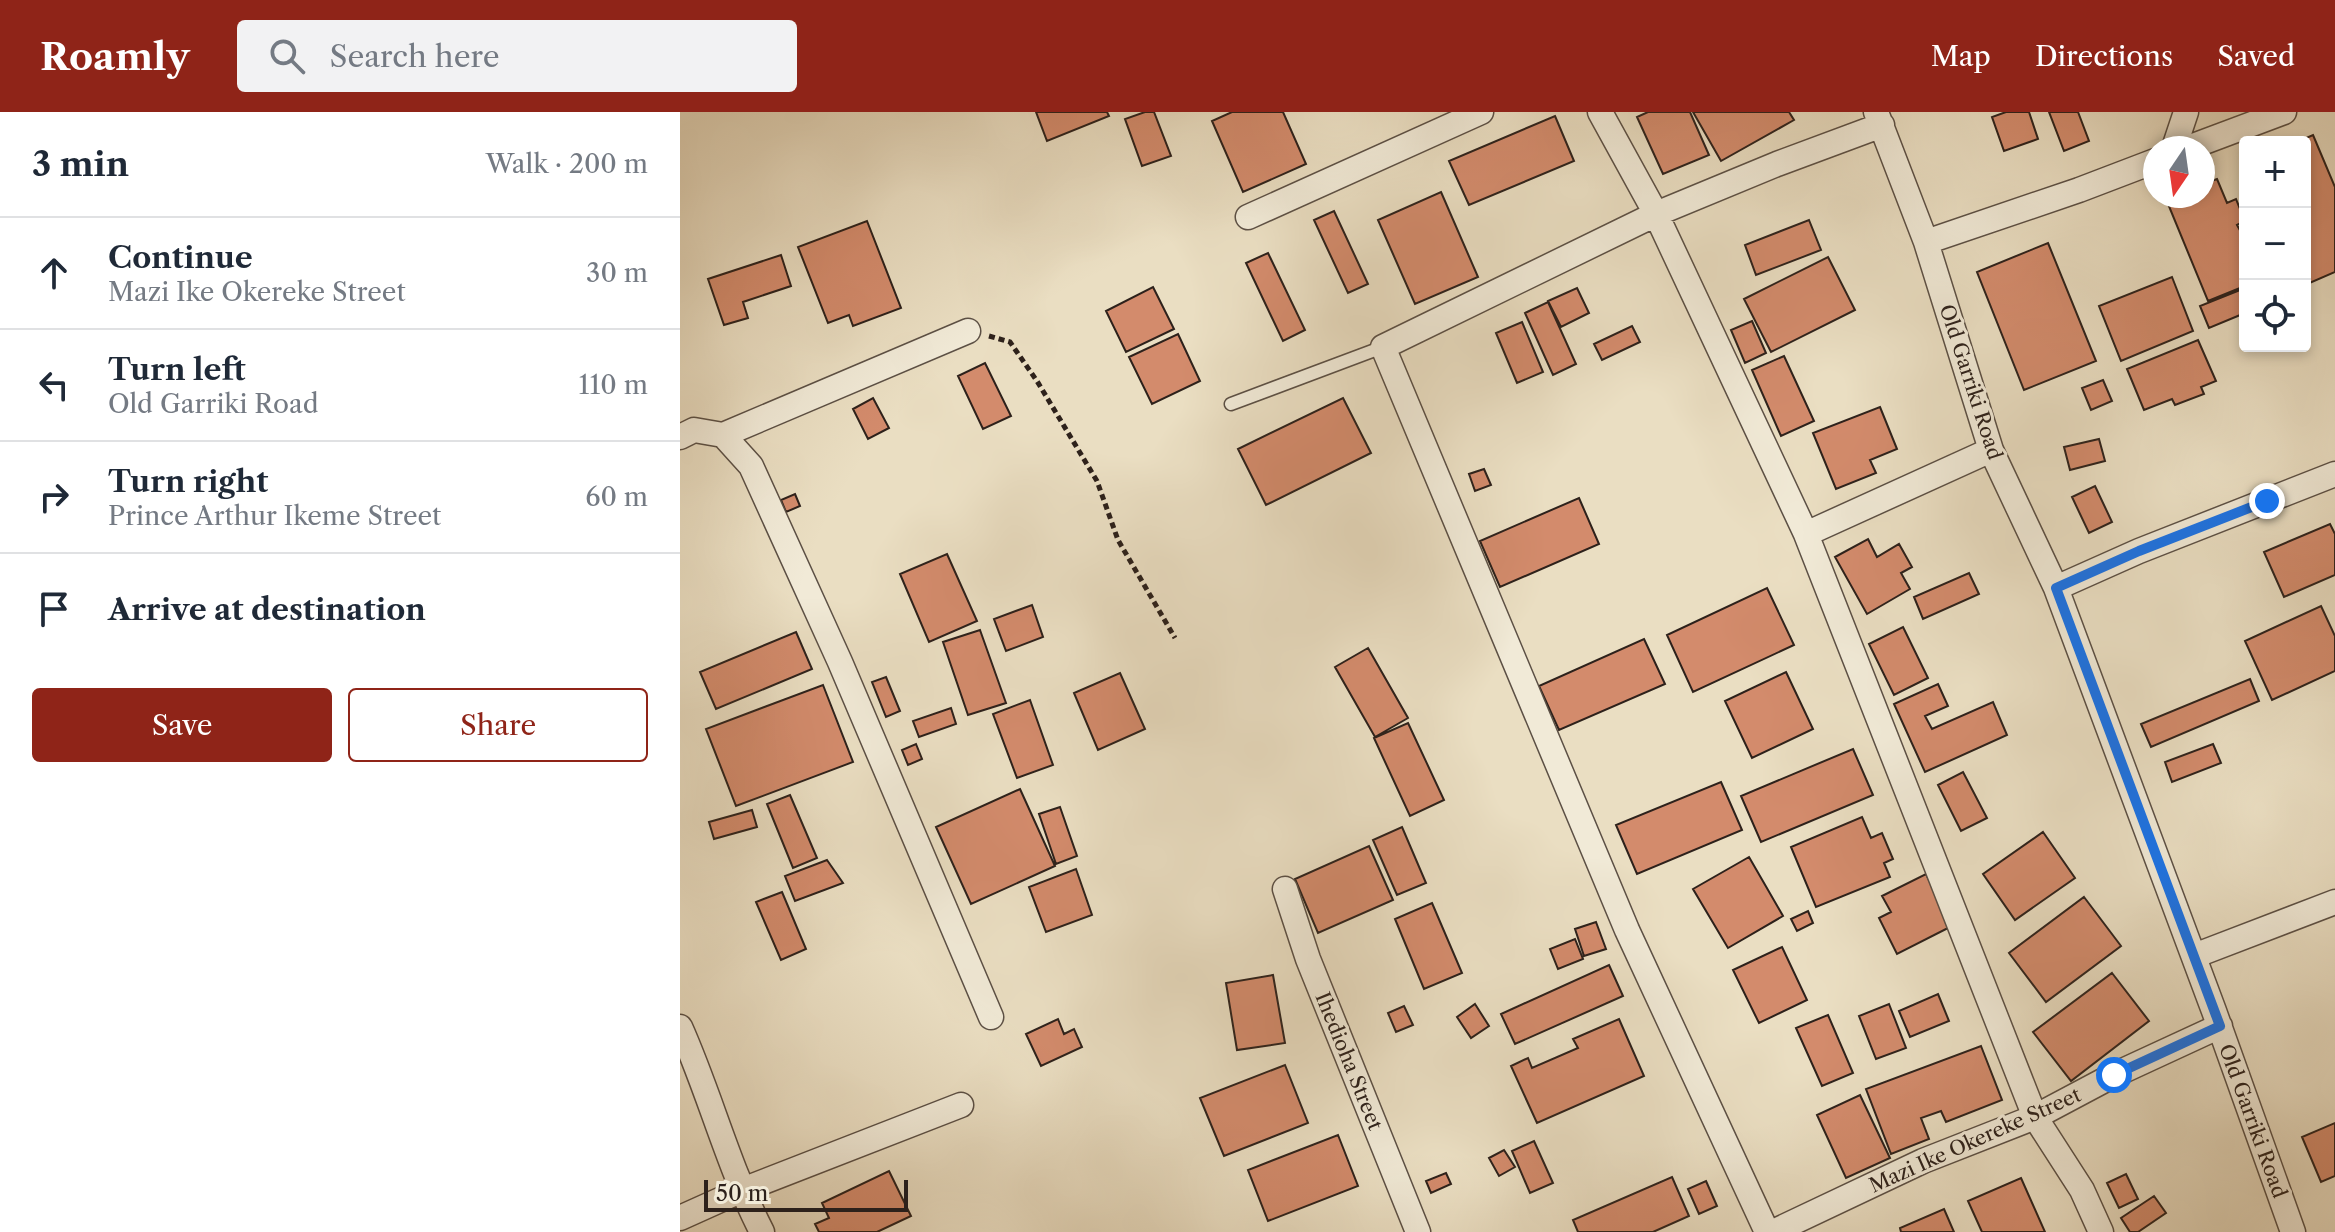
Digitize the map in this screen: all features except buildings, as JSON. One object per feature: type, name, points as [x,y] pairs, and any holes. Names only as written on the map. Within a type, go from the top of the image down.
[{"type":"street","points":[[1248,217],[1481,112]]},
{"type":"street","points":[[1600,112],[1656,214],[1806,534],[2035,1117],[2082,1190],[2101,1232]]},
{"type":"street","points":[[2178,136],[2186,112]]},
{"type":"street","points":[[2215,138],[2284,112]]},
{"type":"street","points":[[1767,1232],[1627,930],[1383,347],[1656,214],[1879,119]]},
{"type":"street","name":"Old Garriki Road","points":[[1879,119],[1926,242],[1991,450],[2056,588],[2220,1026],[2293,1232]]},
{"type":"street","points":[[1926,242],[2143,166]]},
{"type":"street","points":[[680,437],[694,430],[723,435],[968,331]]},
{"type":"street","points":[[723,435],[751,466],[840,662],[991,1017]]},
{"type":"street","points":[[1806,534],[1991,450]]},
{"type":"street","points":[[2056,588],[2139,551],[2335,474]]},
{"type":"street","name":"Ihedioha Street","points":[[1285,889],[1308,959],[1418,1232]]},
{"type":"street","points":[[2194,956],[2335,902]]},
{"type":"street","name":"Mazi Ike Okereke Street","points":[[1773,1232],[1923,1161],[2035,1117],[2114,1075],[2220,1026]]},
{"type":"street","points":[[680,1027],[700,1072],[740,1191],[762,1232]]},
{"type":"street","points":[[680,1218],[740,1191],[961,1105]]},
{"type":"lane","points":[[1231,404],[1383,347]]},
{"type":"path","points":[[968,331],[1010,342],[1037,381],[1097,481],[1118,540],[1175,638]]},
{"type":"route","points":[[2114,1075],[2220,1026],[2056,588],[2139,551],[2267,501]]}]
